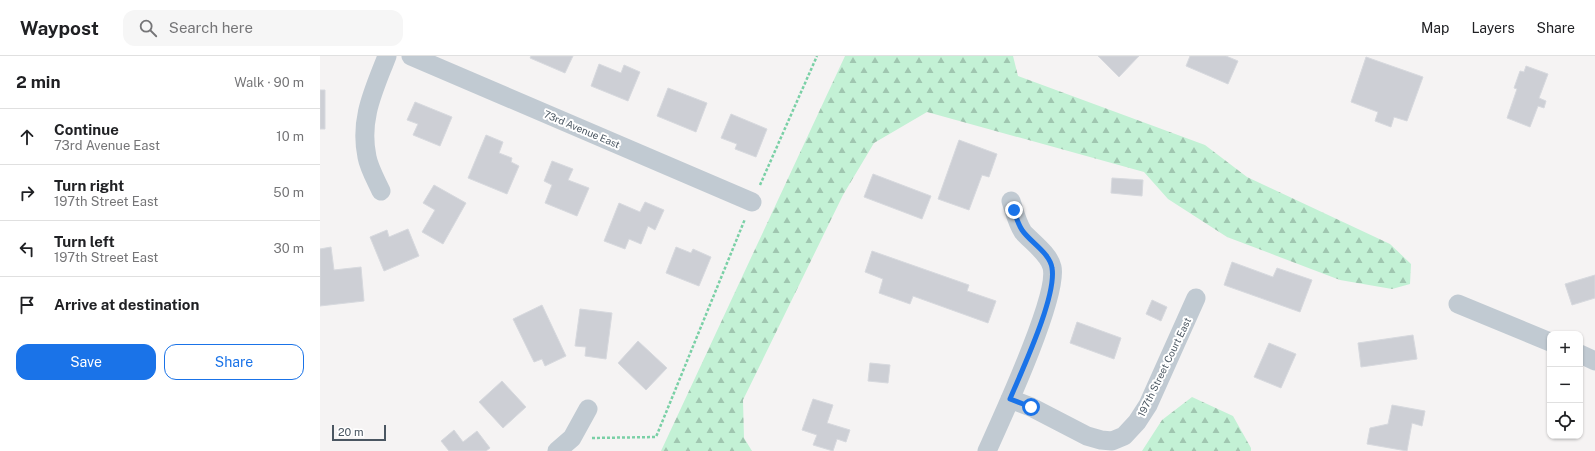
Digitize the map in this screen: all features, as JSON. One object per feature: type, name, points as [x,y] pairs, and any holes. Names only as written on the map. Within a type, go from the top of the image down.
[{"type":"street","points":[[381,191],[367,158],[364,135],[367,108],[387,56]]},
{"type":"street","name":"73rd Avenue East","points":[[411,56],[752,202]]},
{"type":"street","points":[[987,451],[1010,399],[1045,312],[1050,289],[1052,268],[1046,257],[1022,230],[1011,200]]},
{"type":"street","name":"197th Street Court East","points":[[1010,399],[1031,407],[1087,436],[1112,441],[1128,432],[1137,422],[1148,405],[1196,298]]},
{"type":"street","points":[[1458,304],[1547,341]]},
{"type":"street","points":[[1583,355],[1595,361]]},
{"type":"street","points":[[557,451],[572,438],[588,409]]},
{"type":"path","points":[[572,438],[656,437],[752,202],[817,56]]},
{"type":"green space","points":[[845,56],[1013,56],[1018,76],[1205,145],[1247,177],[1390,244],[1411,264],[1410,284],[1392,289],[1340,280],[1227,237],[1168,199],[1144,172],[927,112],[874,143],[843,195],[743,400],[744,438],[752,451],[661,451]]},
{"type":"green space","points":[[1192,397],[1233,416],[1251,448],[1251,451],[1142,451],[1162,420]]},
{"type":"building","points":[[531,56],[573,56],[565,73],[530,58]]},
{"type":"building","points":[[1098,56],[1139,56],[1119,77]]},
{"type":"building","points":[[1190,56],[1226,56],[1238,61],[1228,84],[1186,66]]},
{"type":"building","points":[[1366,57],[1423,77],[1407,121],[1394,117],[1391,127],[1375,121],[1378,112],[1351,102]]},
{"type":"building","points":[[599,64],[621,73],[624,65],[640,72],[628,101],[591,86]]},
{"type":"building","points":[[1526,66],[1548,74],[1539,98],[1546,101],[1544,108],[1538,106],[1530,127],[1507,118],[1517,89],[1514,88],[1520,71],[1524,72]]},
{"type":"building","points":[[668,88],[707,103],[696,132],[657,116]]},
{"type":"building","points":[[320,90],[325,90],[325,129],[320,129]]},
{"type":"building","points":[[415,102],[452,117],[440,146],[413,135],[418,124],[407,120]]},
{"type":"building","points":[[731,114],[767,129],[756,157],[735,149],[737,144],[721,138]]},
{"type":"building","points":[[486,135],[503,142],[499,153],[512,158],[511,162],[519,166],[507,194],[468,178]]},
{"type":"building","points":[[959,140],[997,154],[989,177],[982,175],[969,210],[938,199]]},
{"type":"building","points":[[552,161],[573,169],[568,180],[589,188],[577,216],[545,203],[552,185],[544,181]]},
{"type":"building","points":[[873,174],[931,196],[922,219],[864,197]]},
{"type":"building","points":[[1112,178],[1143,180],[1142,196],[1111,193]]},
{"type":"building","points":[[434,185],[466,203],[443,244],[422,232],[435,210],[423,203]]},
{"type":"building","points":[[645,202],[664,210],[655,230],[648,226],[641,244],[629,239],[625,249],[604,241],[619,203],[640,212]]},
{"type":"building","points":[[408,229],[419,256],[384,271],[370,237],[387,230],[389,237]]},
{"type":"building","points":[[331,247],[334,270],[361,267],[364,301],[320,306],[320,249]]},
{"type":"building","points":[[676,247],[691,253],[693,249],[711,257],[699,286],[666,273]]},
{"type":"building","points":[[872,251],[969,285],[967,291],[996,301],[988,323],[913,296],[910,304],[879,293],[883,279],[865,272]]},
{"type":"building","points":[[1232,262],[1273,277],[1277,268],[1312,280],[1300,312],[1224,285]]},
{"type":"building","points":[[1595,275],[1595,298],[1572,305],[1565,284]]},
{"type":"building","points":[[1152,300],[1167,307],[1161,321],[1146,314]]},
{"type":"building","points":[[542,305],[566,356],[545,366],[542,359],[534,362],[513,319]]},
{"type":"building","points":[[580,309],[612,313],[606,359],[585,356],[586,347],[575,346]]},
{"type":"building","points":[[1077,322],[1121,338],[1114,359],[1070,343]]},
{"type":"building","points":[[1413,335],[1417,359],[1361,367],[1358,343]]},
{"type":"building","points":[[638,341],[667,368],[646,390],[618,363]]},
{"type":"building","points":[[1269,343],[1296,354],[1281,388],[1254,377]]},
{"type":"building","points":[[870,363],[890,365],[888,383],[868,381]]},
{"type":"building","points":[[502,381],[526,407],[503,428],[479,402]]},
{"type":"building","points":[[813,399],[833,405],[827,423],[850,430],[846,442],[837,439],[833,451],[813,445],[817,435],[802,430]]},
{"type":"building","points":[[1392,405],[1425,411],[1422,426],[1412,423],[1407,451],[1367,444],[1370,428],[1388,424]]},
{"type":"building","points":[[454,430],[463,442],[477,431],[490,448],[486,451],[449,451],[441,441]]},
{"type":"route","points":[[1014,210],[1022,230],[1046,257],[1052,268],[1050,289],[1045,312],[1010,399],[1031,407]]}]
